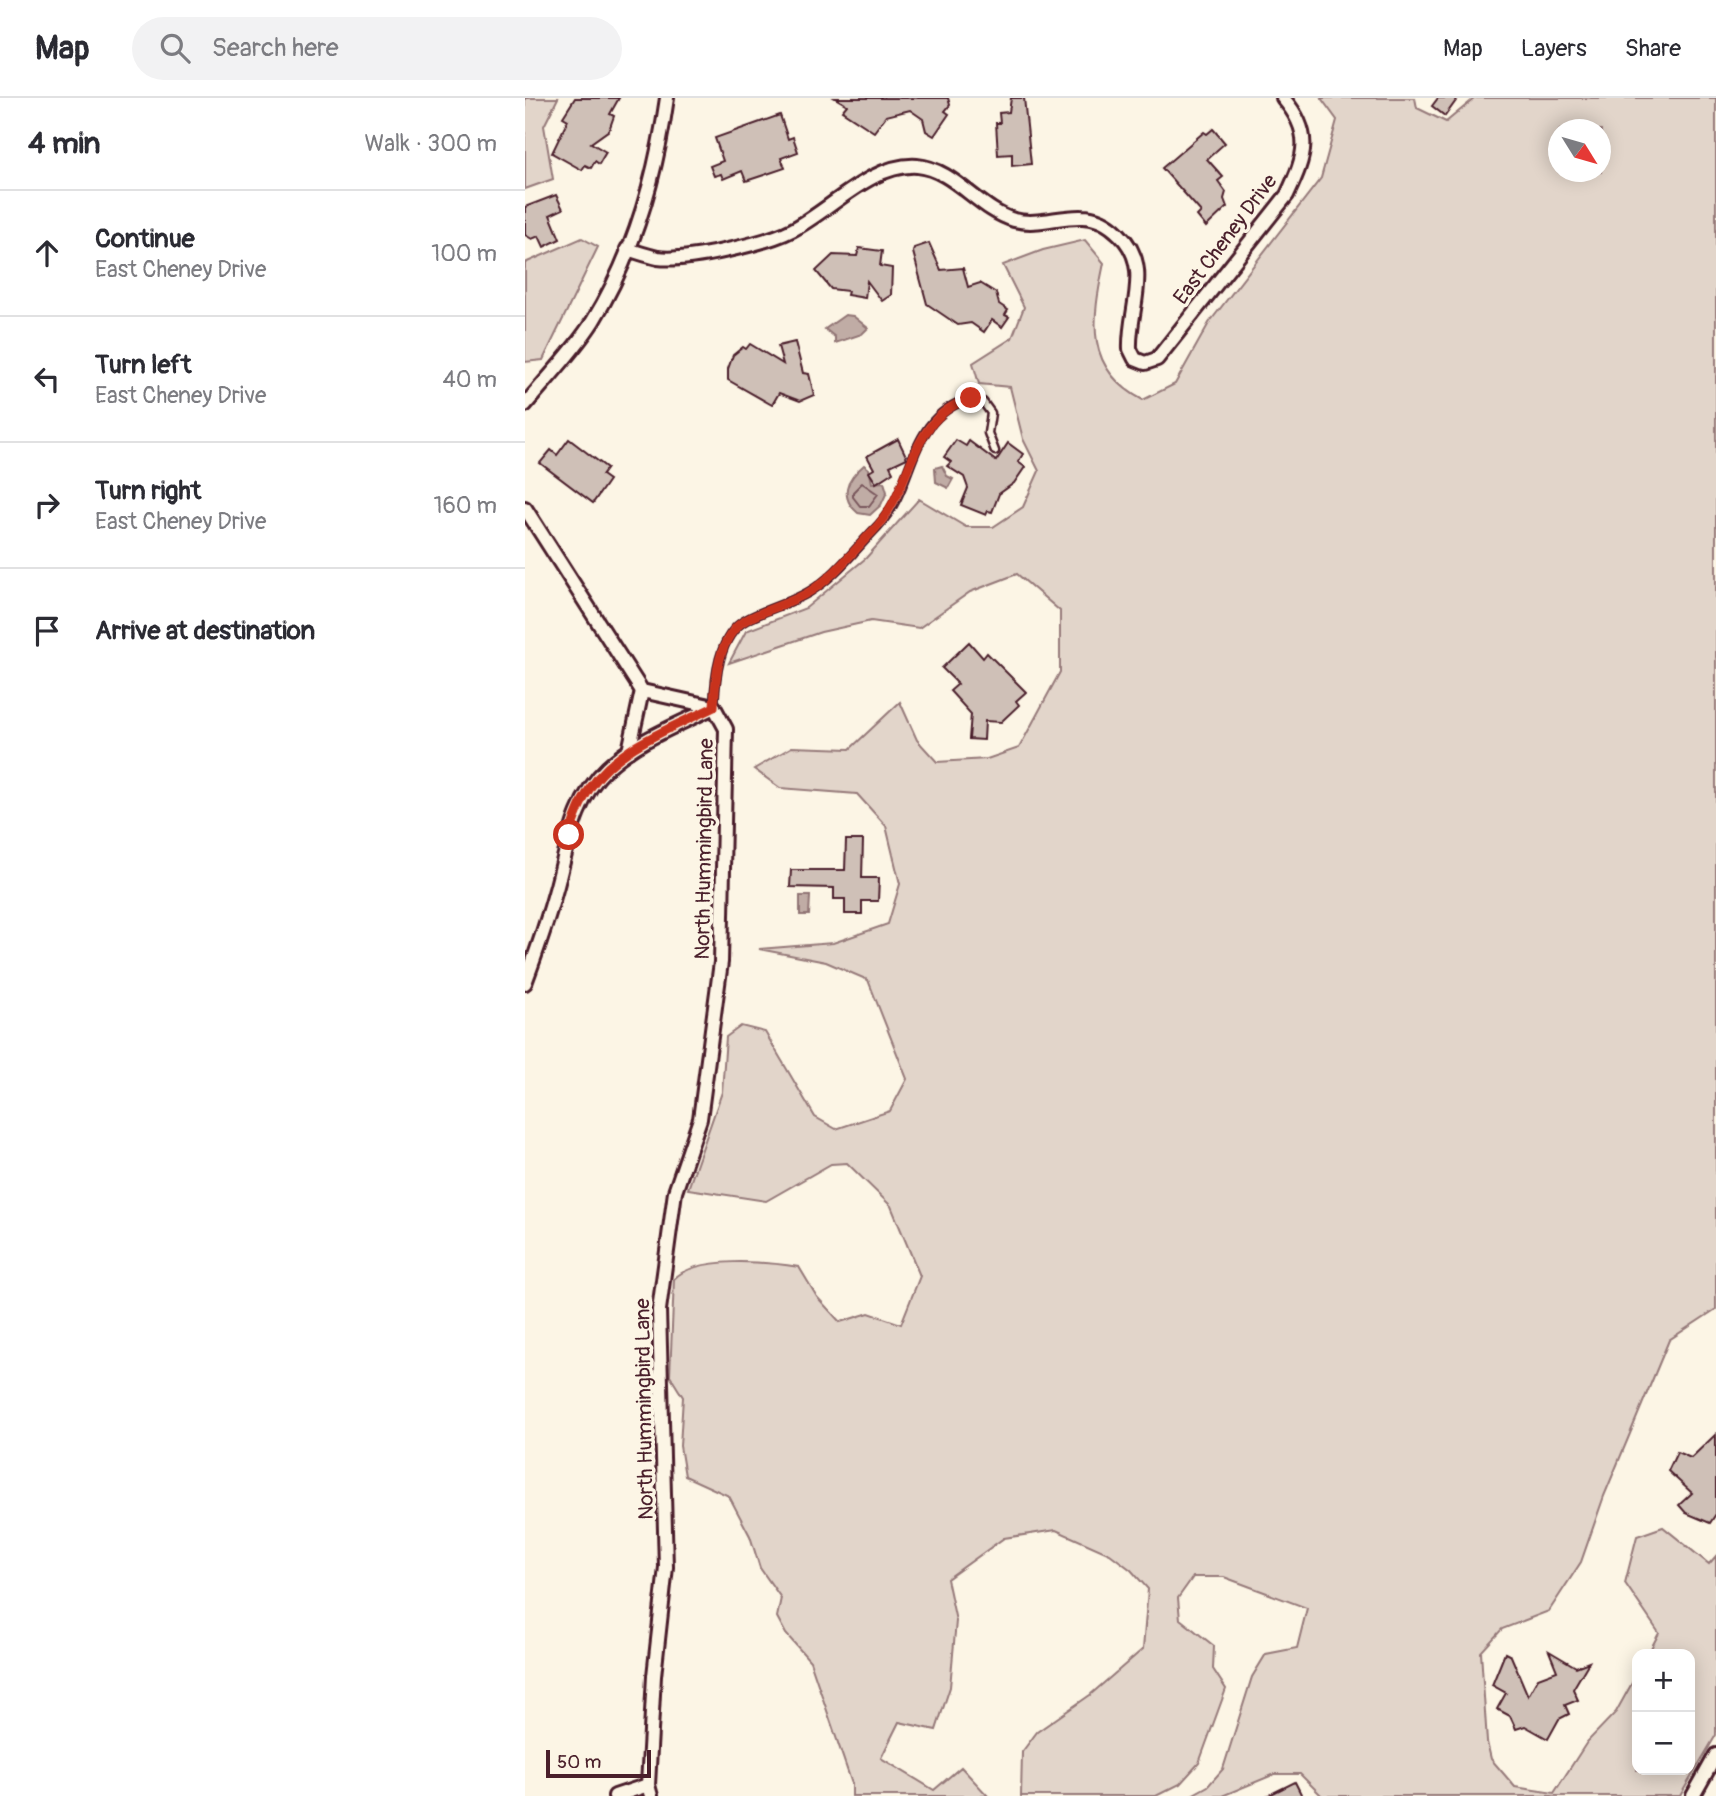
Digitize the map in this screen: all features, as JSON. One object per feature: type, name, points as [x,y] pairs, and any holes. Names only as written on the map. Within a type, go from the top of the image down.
[{"type":"street","points":[[525,405],[592,323],[627,249],[650,191],[667,98]]},
{"type":"street","name":"East Cheney Drive","points":[[627,249],[660,258],[720,251],[768,239],[791,231],[894,166],[921,166],[946,178],[1012,220],[1041,222],[1095,218],[1112,228],[1133,252],[1138,268],[1130,349],[1135,359],[1146,363],[1157,359],[1287,195],[1301,163],[1304,138],[1296,113],[1283,98]]},
{"type":"street","points":[[525,508],[642,691],[662,698],[714,707]]},
{"type":"street","points":[[629,751],[642,691]]},
{"type":"street","points":[[525,983],[554,897],[569,835],[583,798],[605,769],[629,751],[714,707]]},
{"type":"street","name":"North Hummingbird Lane","points":[[649,1790],[654,1676],[666,1567],[659,1310],[675,1192],[700,1119],[721,962],[726,729],[714,707]]},
{"type":"street","points":[[1693,1796],[1716,1755]]},
{"type":"street","points":[[615,1796],[649,1790]]},
{"type":"lane","points":[[714,707],[718,668],[733,632],[743,621],[807,593],[830,577],[892,510],[922,436],[941,411],[971,398],[982,402],[991,413],[988,433],[995,451]]},
{"type":"shaded area","points":[[525,98],[558,98],[544,126],[553,179],[525,189]]},
{"type":"shaded area","points":[[1321,98],[1415,98],[1417,108],[1446,122],[1475,98],[1716,98],[1716,1309],[1669,1340],[1604,1496],[1581,1562],[1549,1611],[1502,1629],[1481,1652],[1487,1742],[1491,1759],[1515,1787],[1554,1793],[1587,1742],[1616,1712],[1632,1683],[1632,1775],[1692,1775],[1680,1796],[1322,1796],[1300,1774],[1275,1774],[1222,1796],[1190,1796],[1208,1786],[1223,1769],[1252,1677],[1266,1654],[1297,1648],[1307,1608],[1224,1577],[1193,1577],[1178,1598],[1180,1619],[1214,1646],[1213,1669],[1226,1689],[1199,1763],[1180,1784],[1156,1796],[1021,1796],[1022,1752],[1037,1732],[1090,1695],[1143,1649],[1148,1589],[1131,1570],[1110,1554],[1056,1530],[1004,1538],[947,1579],[956,1621],[950,1687],[936,1730],[899,1722],[881,1758],[934,1790],[961,1767],[988,1796],[852,1796],[852,1784],[810,1661],[786,1634],[777,1617],[781,1598],[760,1568],[750,1536],[729,1496],[685,1476],[680,1446],[683,1397],[670,1376],[674,1279],[685,1271],[715,1263],[733,1262],[799,1267],[817,1297],[840,1322],[869,1313],[901,1324],[920,1276],[891,1206],[847,1163],[831,1164],[766,1201],[688,1189],[722,1092],[726,1037],[741,1026],[765,1032],[815,1117],[836,1129],[890,1111],[907,1079],[868,980],[826,962],[759,949],[833,943],[888,924],[900,884],[886,826],[857,794],[780,788],[754,769],[792,747],[850,749],[900,702],[917,740],[937,762],[987,759],[1019,748],[1060,672],[1060,611],[1017,574],[970,592],[919,628],[871,621],[821,632],[729,663],[746,631],[806,608],[866,558],[919,499],[966,527],[993,527],[1023,507],[1039,471],[1023,439],[1010,387],[979,384],[973,363],[1012,338],[1024,307],[1003,265],[1043,250],[1085,240],[1104,263],[1096,323],[1102,358],[1110,374],[1124,388],[1143,400],[1175,384],[1209,323],[1321,178],[1337,120]]},
{"type":"shaded area","points":[[582,238],[598,247],[543,360],[525,362],[525,263]]},
{"type":"shaded area","points":[[1663,1527],[1709,1564],[1716,1556],[1716,1735],[1695,1771],[1695,1649],[1651,1649],[1659,1633],[1625,1583],[1637,1536]]},
{"type":"water","points":[[845,315],[853,316],[868,328],[862,334],[835,343],[835,337],[825,329]]},
{"type":"water","points":[[864,465],[869,469],[872,483],[884,482],[887,492],[881,505],[870,515],[858,513],[848,501],[847,495],[849,483]]},
{"type":"water","points":[[942,466],[947,476],[953,479],[948,488],[936,482],[935,468]]},
{"type":"water","points":[[800,896],[810,896],[809,915],[800,915]]},
{"type":"building","points":[[575,98],[619,98],[610,114],[614,116],[609,130],[591,143],[606,152],[599,164],[595,161],[591,168],[585,165],[582,170],[552,153],[568,120],[563,117]]},
{"type":"building","points":[[835,98],[948,98],[950,105],[945,111],[949,114],[934,136],[926,131],[923,119],[910,110],[886,116],[874,132],[842,111],[847,105]]},
{"type":"building","points":[[1011,98],[1024,98],[1031,164],[1012,166],[1012,154],[998,155],[996,123],[1000,123],[999,113],[1009,112]]},
{"type":"building","points":[[1438,98],[1458,98],[1445,116],[1432,106]]},
{"type":"building","points":[[780,115],[788,139],[793,137],[798,152],[781,158],[785,168],[746,181],[742,171],[723,179],[721,174],[714,176],[710,166],[723,161],[715,138]]},
{"type":"building","points":[[1213,129],[1225,143],[1207,159],[1223,177],[1218,181],[1226,192],[1224,199],[1227,207],[1206,227],[1197,216],[1201,212],[1162,168],[1204,132],[1207,134]]},
{"type":"building","points":[[556,195],[563,209],[550,215],[560,239],[544,247],[539,236],[532,239],[525,235],[525,207]]},
{"type":"building","points":[[929,243],[941,270],[963,268],[968,287],[980,283],[996,293],[999,304],[1008,310],[1005,315],[1009,317],[1002,327],[992,320],[984,332],[971,323],[958,325],[927,304],[913,252],[914,248]]},
{"type":"building","points":[[859,248],[882,251],[880,266],[892,268],[891,295],[882,301],[867,281],[865,298],[847,295],[848,291],[831,289],[816,271],[833,255],[857,256]]},
{"type":"building","points":[[795,342],[803,373],[809,374],[814,395],[800,401],[779,393],[772,405],[728,380],[728,369],[733,355],[743,347],[746,349],[750,344],[783,364],[778,346]]},
{"type":"building","points":[[569,439],[607,468],[602,475],[609,480],[593,503],[540,463],[551,450],[557,455]]},
{"type":"building","points":[[898,439],[907,458],[890,466],[893,472],[876,483],[869,472],[874,469],[867,456]]},
{"type":"building","points":[[956,440],[966,446],[969,441],[996,461],[1008,443],[1023,454],[1018,462],[1025,467],[1014,483],[999,494],[992,512],[988,511],[986,515],[961,505],[968,488],[964,477],[947,466],[951,462],[944,457]]},
{"type":"building","points":[[969,642],[983,658],[987,653],[1026,692],[1016,701],[1019,705],[1001,722],[985,721],[984,740],[969,739],[971,714],[950,691],[958,684],[942,668]]},
{"type":"building","points":[[846,840],[863,840],[862,878],[879,878],[878,901],[862,901],[862,914],[845,914],[845,899],[834,899],[834,888],[790,887],[791,870],[845,870]]},
{"type":"building","points":[[1716,1434],[1716,1514],[1710,1523],[1686,1513],[1679,1505],[1692,1493],[1668,1471],[1677,1452],[1691,1458]]},
{"type":"building","points":[[1549,1651],[1576,1667],[1589,1662],[1573,1689],[1578,1700],[1565,1705],[1569,1714],[1559,1719],[1548,1739],[1525,1726],[1516,1729],[1510,1716],[1497,1709],[1506,1693],[1492,1685],[1505,1653],[1511,1656],[1528,1696],[1538,1678],[1557,1671]]},
{"type":"building","points":[[1295,1782],[1302,1796],[1267,1796]]},
{"type":"route","points":[[569,835],[583,798],[605,769],[662,732],[714,707],[718,668],[733,632],[743,621],[807,593],[830,577],[892,510],[922,436],[930,424],[941,411],[971,398]]}]
